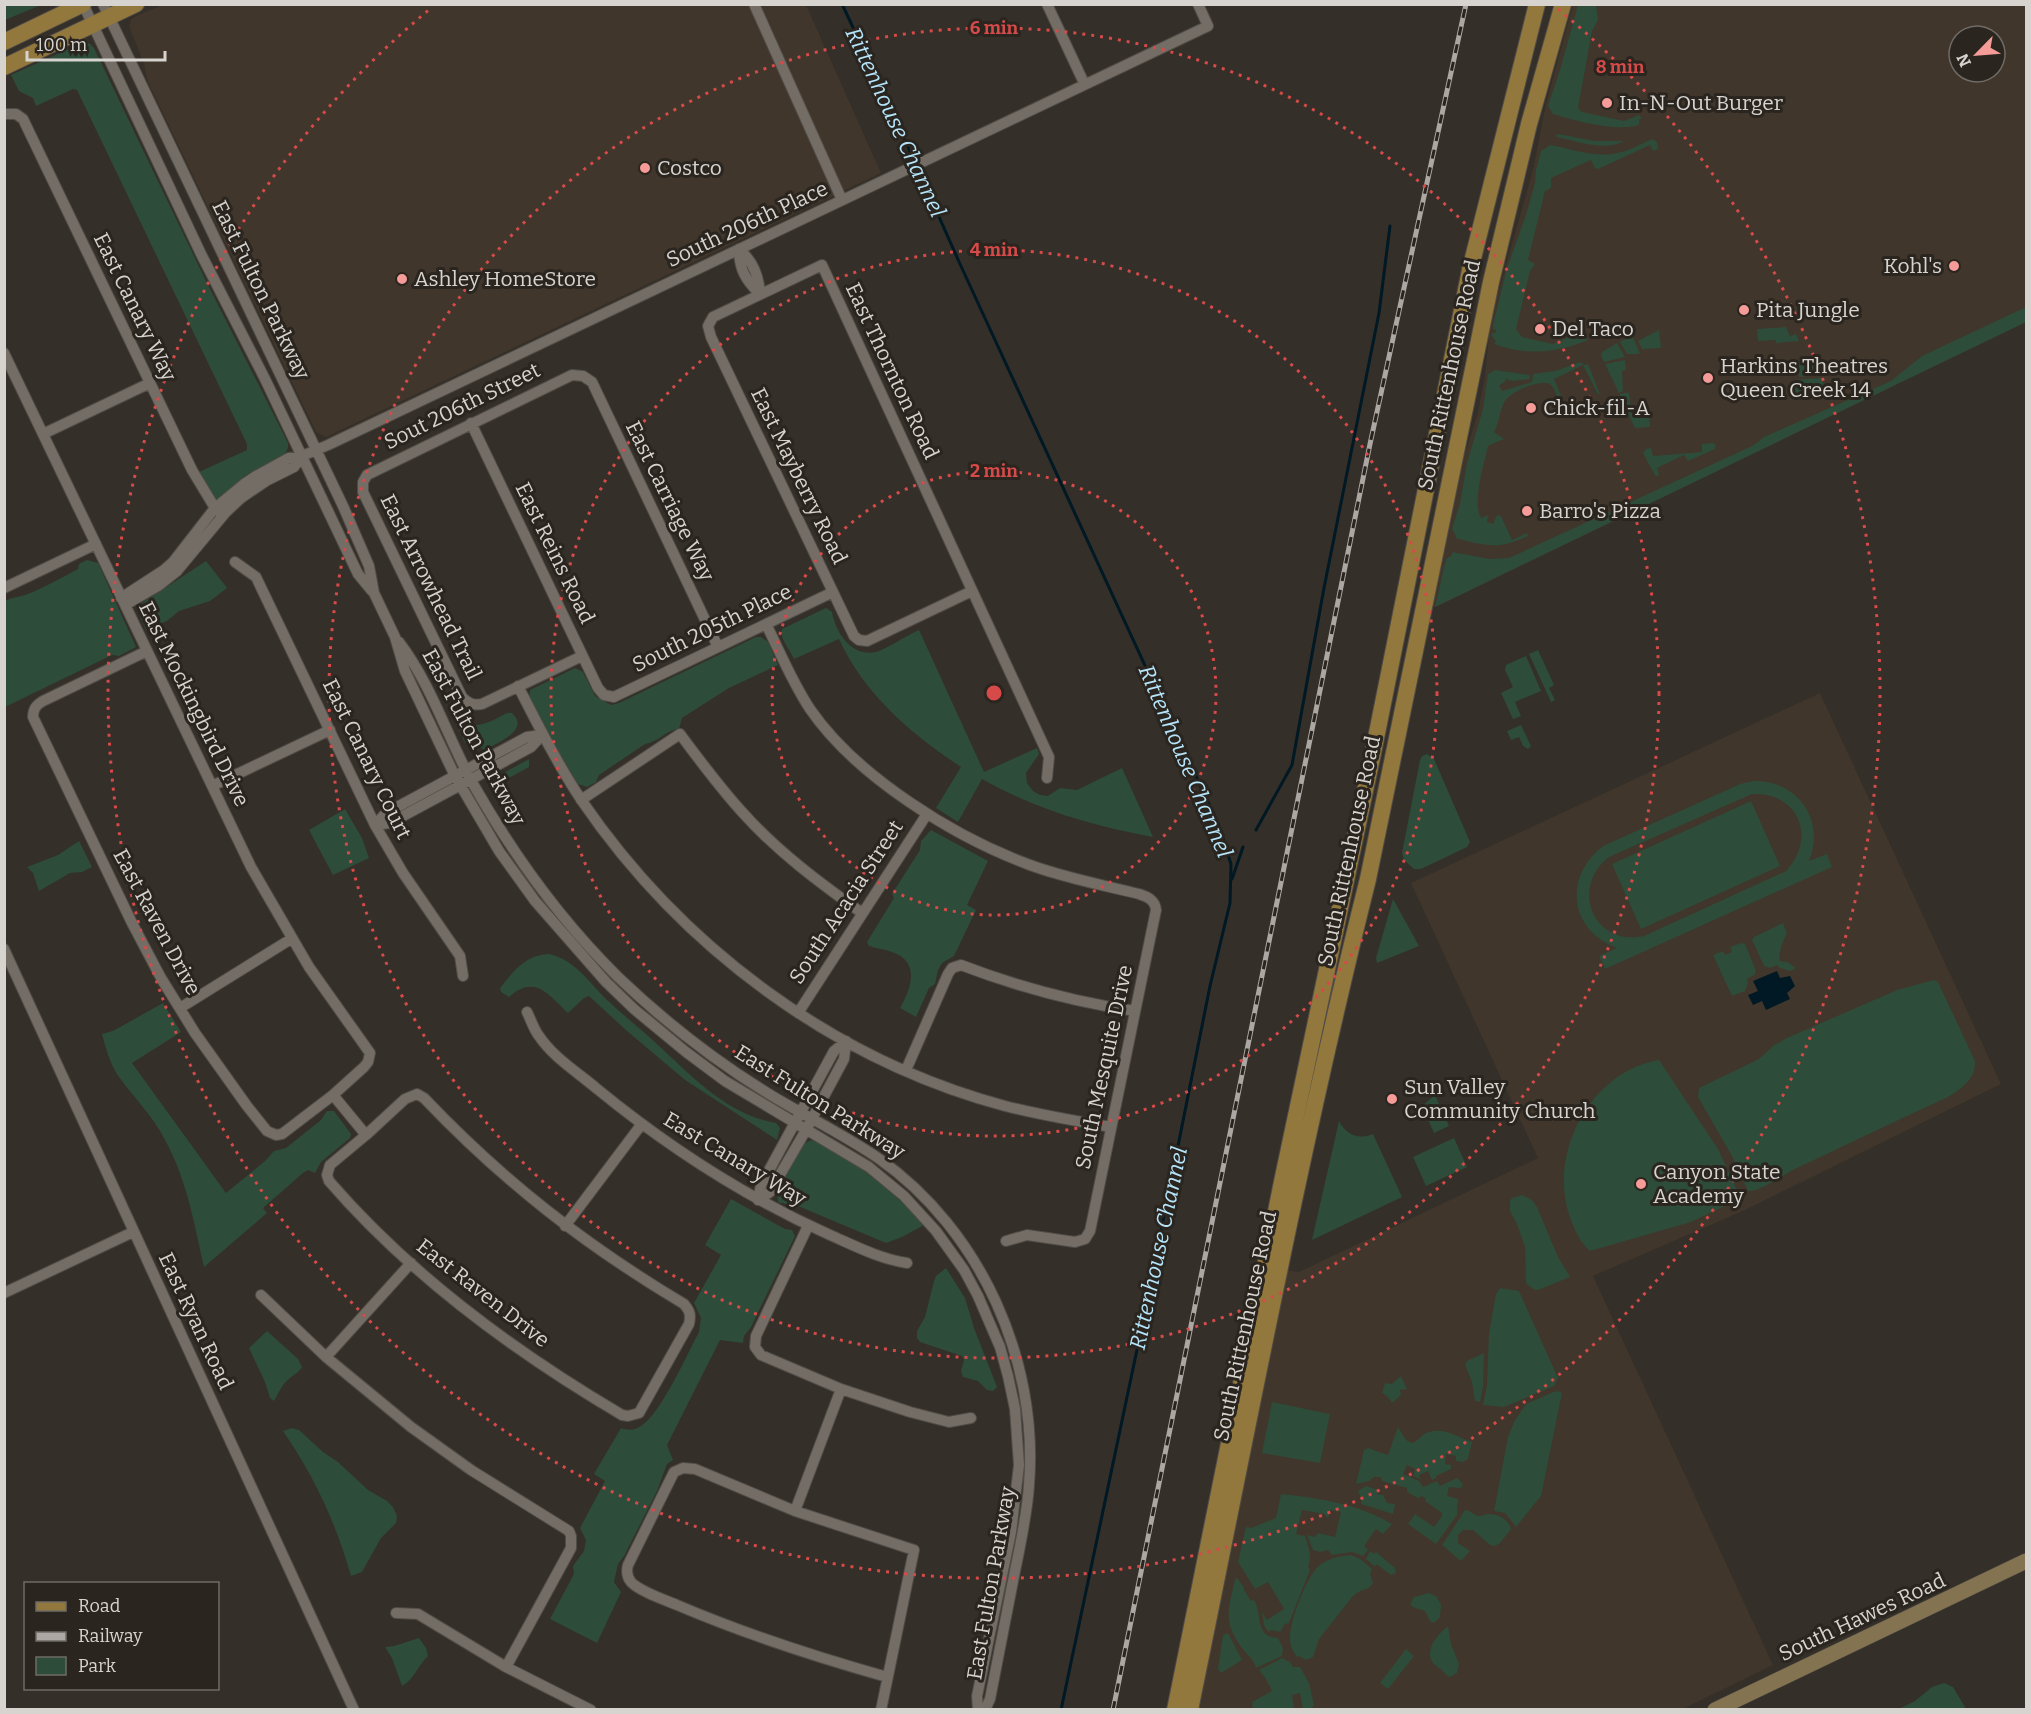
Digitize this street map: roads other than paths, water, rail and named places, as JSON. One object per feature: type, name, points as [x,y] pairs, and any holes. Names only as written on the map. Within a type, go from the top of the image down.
[{"type":"main road","points":[[4,42],[86,11],[136,4]]},
{"type":"main road","name":"South Rittenhouse Road","points":[[1190,1710],[1228,1482],[1348,871],[1470,270],[1537,4]]},
{"type":"main road","name":"South Rittenhouse Road","points":[[1175,1710],[1369,876],[1504,224],[1563,4]]},
{"type":"main road","points":[[4,67],[86,11]]},
{"type":"main road","points":[[1508,118],[1529,124]]},
{"type":"main road","points":[[1470,270],[1476,289],[1465,340],[1476,356]]},
{"type":"main road","points":[[1430,468],[1436,484],[1428,528],[1430,535],[1437,540]]},
{"type":"main road","points":[[1348,871],[1369,876]]},
{"type":"main road","name":"South Hawes Road","points":[[1715,1710],[2026,1561]]},
{"type":"street","points":[[754,4],[842,200]]},
{"type":"street","points":[[1047,4],[1084,83]]},
{"type":"street","name":"South 206th Place","points":[[123,601],[158,586],[177,571],[219,512],[253,489],[294,467],[302,456],[1208,26],[1198,4]]},
{"type":"street","name":"East Fulton Parkway","points":[[105,9],[316,450],[369,566],[374,593]]},
{"type":"street","name":"East Fulton Parkway","points":[[86,11],[201,254],[358,574],[374,593],[395,637],[405,671],[458,781],[517,877],[560,932],[634,1009],[708,1069],[795,1125],[869,1167],[921,1213],[964,1270],[990,1320],[1000,1347],[1015,1409],[1019,1465],[1011,1532],[977,1696],[978,1710]]},
{"type":"street","name":"East Canary Way","points":[[10,114],[23,118],[192,470],[219,512]]},
{"type":"street","points":[[739,249],[739,263],[748,283],[760,294]]},
{"type":"street","name":"East Thornton Road","points":[[760,294],[822,265],[1048,757],[1047,778]]},
{"type":"street","name":"East Mayberry Road","points":[[760,294],[714,317],[708,326],[716,348],[852,632],[859,639],[872,639],[972,591]]},
{"type":"street","name":"East Mockingbird Drive","points":[[4,353],[250,867],[291,939],[327,994],[368,1048],[370,1058],[364,1067],[333,1095]]},
{"type":"street","name":"Sout 206th Street","points":[[363,482],[370,471],[572,375],[583,375]]},
{"type":"street","name":"East Carriage Way","points":[[583,375],[592,382],[718,647]]},
{"type":"street","points":[[43,434],[150,383]]},
{"type":"street","name":"East Reins Road","points":[[471,423],[582,656],[601,693],[607,696]]},
{"type":"street","name":"East Arrowhead Trail","points":[[363,482],[363,492],[462,697],[473,705],[482,704],[518,686]]},
{"type":"street","points":[[4,588],[96,544]]},
{"type":"street","name":"East Canary Court","points":[[235,562],[256,577],[375,825],[403,873],[460,956],[463,976]]},
{"type":"street","name":"South 205th Place","points":[[607,696],[618,695],[832,592]]},
{"type":"street","points":[[766,624],[797,689],[827,730],[886,785],[927,814]]},
{"type":"street","name":"East Fulton Parkway","points":[[395,637],[415,663],[469,775],[503,834],[561,914],[616,975],[708,1053],[801,1113],[878,1158],[921,1195],[947,1224],[981,1274],[1004,1321],[1017,1359],[1025,1390],[1029,1425],[1029,1483],[1021,1545],[986,1710]]},
{"type":"street","name":"East Raven Drive","points":[[147,651],[43,701],[34,710],[35,721],[132,923],[180,1008],[247,1106],[267,1131],[276,1135],[286,1132],[333,1095]]},
{"type":"street","points":[[582,656],[518,686],[542,735],[581,800],[637,872],[678,917],[716,951],[798,1012],[846,1041],[906,1070],[956,1090],[1003,1105],[1059,1119],[1111,1127]]},
{"type":"street","points":[[212,786],[330,730]]},
{"type":"street","points":[[581,800],[680,734],[710,775],[744,814],[812,877],[862,913]]},
{"type":"street","points":[[375,825],[386,813],[458,781],[527,737],[542,735]]},
{"type":"street","name":"South Mesquite Drive","points":[[927,814],[987,848],[1030,865],[1074,879],[1139,894],[1154,902],[1156,910],[1090,1231],[1084,1239],[1075,1242],[1027,1235],[1006,1241]]},
{"type":"street","name":"South Acacia Street","points":[[798,1012],[927,814]]},
{"type":"street","points":[[180,1008],[291,939]]},
{"type":"street","name":"East Ryan Road","points":[[4,949],[354,1710]]},
{"type":"street","points":[[906,1070],[948,974],[952,968],[961,965],[1042,993],[1088,1004],[1135,1011]]},
{"type":"street","points":[[333,1095],[366,1135],[408,1096],[417,1094],[424,1098],[493,1166],[565,1226],[642,1125],[559,1058],[538,1036],[527,1012]]},
{"type":"street","points":[[758,1200],[761,1185],[834,1051],[846,1041]]},
{"type":"street","points":[[758,1200],[770,1192],[806,1130],[844,1059],[846,1041]]},
{"type":"street","name":"East Canary Way","points":[[642,1125],[687,1157],[758,1200],[808,1226]]},
{"type":"street","name":"East Raven Drive","points":[[366,1135],[330,1165],[327,1175],[334,1187],[411,1263],[486,1325],[538,1362],[622,1415],[635,1415],[643,1409],[689,1324],[691,1317],[689,1310],[684,1304],[635,1275],[565,1226]]},
{"type":"street","points":[[907,1263],[894,1261],[808,1226],[756,1336],[755,1347],[761,1355],[841,1389],[910,1412],[950,1422],[971,1418]]},
{"type":"street","points":[[4,1293],[134,1232]]},
{"type":"street","points":[[326,1357],[411,1263]]},
{"type":"street","points":[[261,1295],[326,1357],[382,1405],[441,1449],[502,1490],[565,1528],[572,1536],[571,1548],[506,1667]]},
{"type":"street","points":[[795,1511],[841,1389]]},
{"type":"street","points":[[881,1710],[914,1550],[795,1511],[695,1469],[683,1468],[674,1472],[627,1565],[627,1574],[634,1585],[712,1619],[813,1656],[887,1677]]},
{"type":"street","points":[[396,1612],[418,1614],[506,1667],[588,1709]]},
{"type":"water","points":[[1777,971],[1780,978],[1790,976],[1795,986],[1787,993],[1790,999],[1766,1010],[1762,1001],[1753,1005],[1748,995],[1758,991],[1753,981]]},
{"type":"waterway","name":"Rittenhouse Channel","points":[[842,4],[1218,824],[1231,864],[1230,903],[1210,986],[1142,1326],[1061,1710]]},
{"type":"waterway","points":[[1256,830],[1292,765],[1324,588],[1379,313],[1390,226]]},
{"type":"waterway","points":[[1232,879],[1243,847]]},
{"type":"railway","points":[[1113,1710],[1370,444],[1466,4]]},
{"type":"place","name":"In-N-Out Burger","points":[[1607,103]]},
{"type":"place","name":"Costco","points":[[645,168]]},
{"type":"place","name":"Kohl's","points":[[1954,266]]},
{"type":"place","name":"Ashley HomeStore","points":[[402,279]]},
{"type":"place","name":"Pita Jungle","points":[[1744,310]]},
{"type":"place","name":"Del Taco","points":[[1540,329]]},
{"type":"place","name":"Harkins Theatres Queen Creek 14","points":[[1708,378]]},
{"type":"place","name":"Chick-fil-A","points":[[1531,408]]},
{"type":"place","name":"Barro's Pizza","points":[[1527,511]]},
{"type":"place","name":"Sun Valley Community Church","points":[[1392,1099]]},
{"type":"place","name":"Canyon State Academy","points":[[1641,1184]]}]
